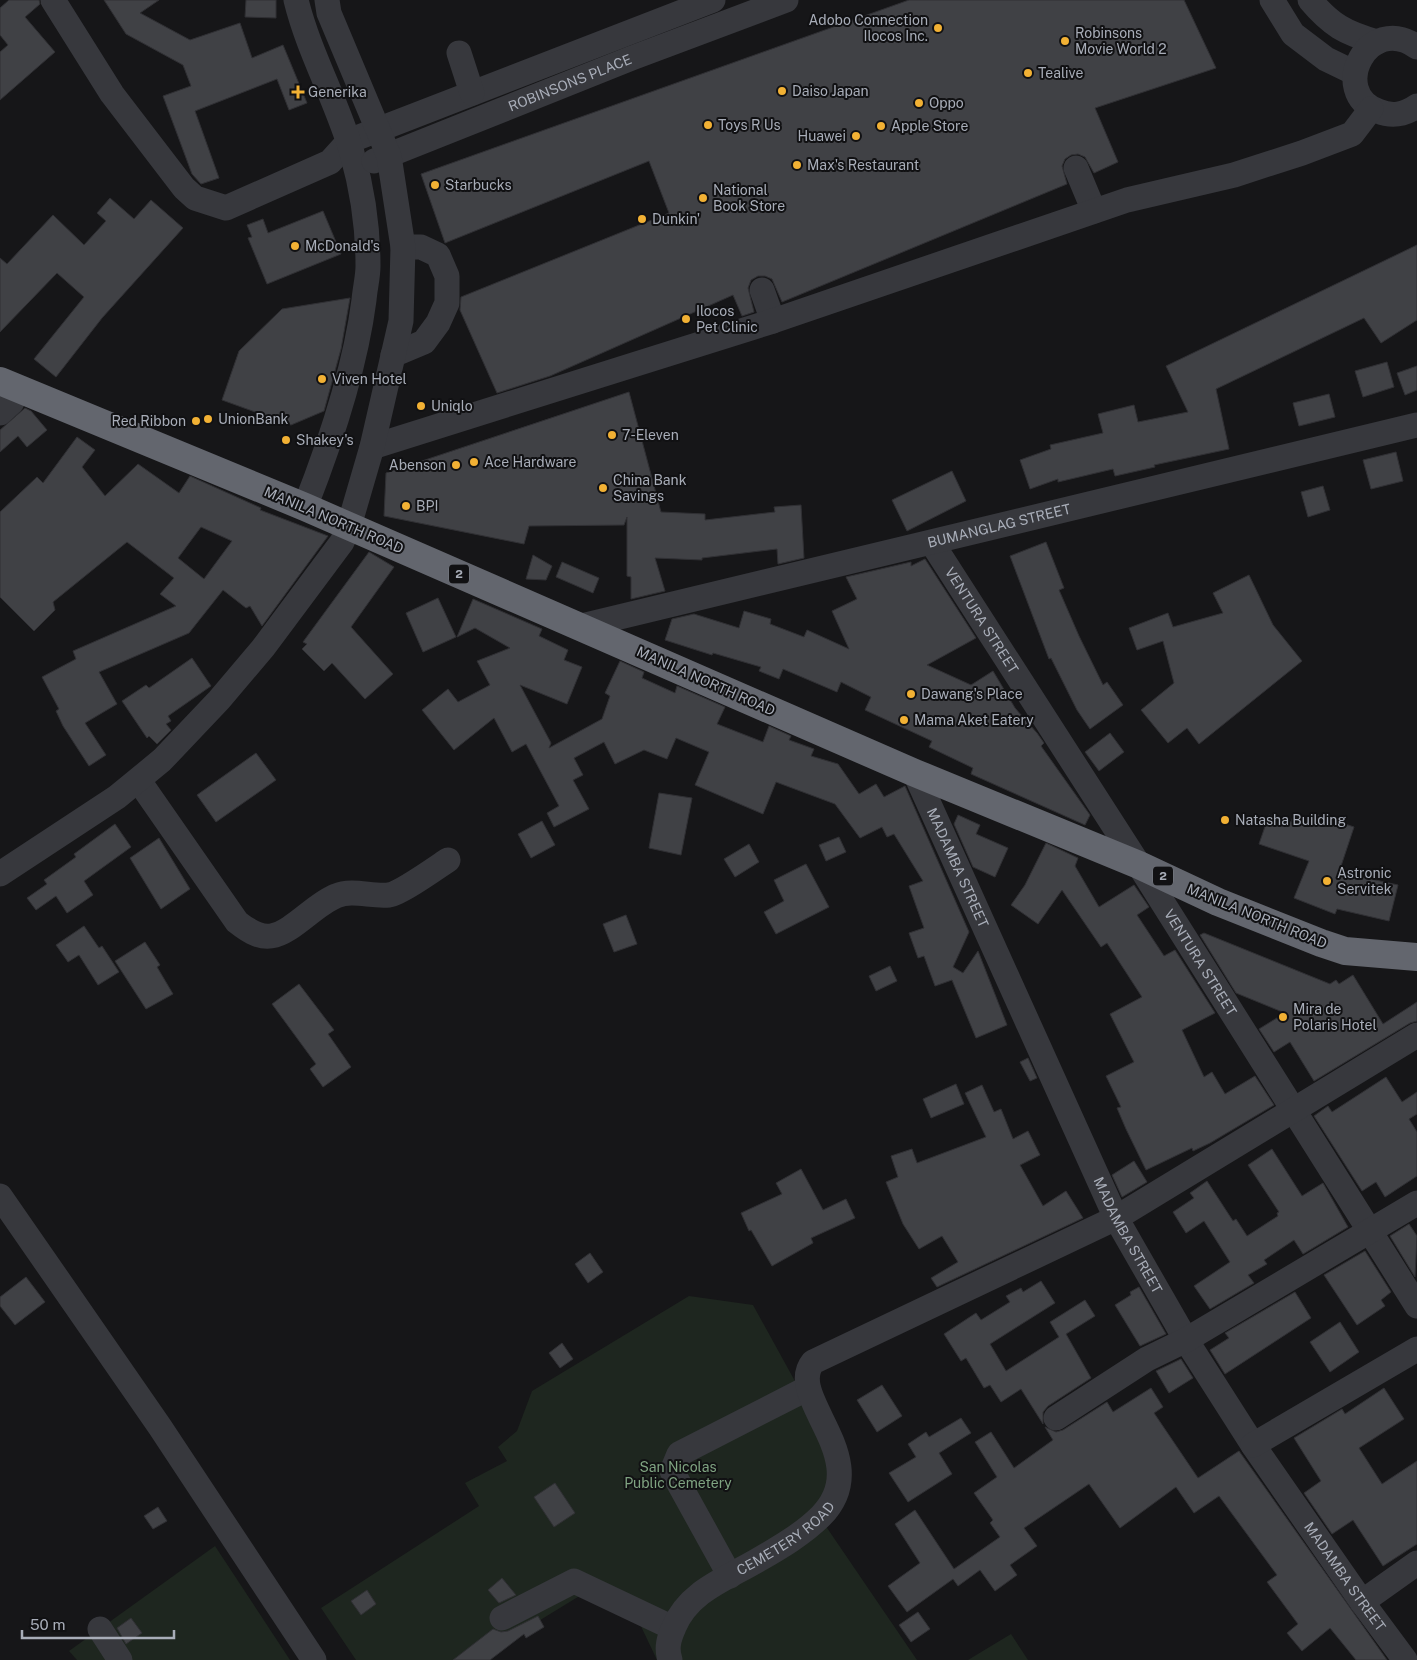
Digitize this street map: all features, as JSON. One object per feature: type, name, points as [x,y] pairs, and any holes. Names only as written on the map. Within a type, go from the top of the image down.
[{"type":"highway","name":"MANILA NORTH ROAD","points":[[9,385],[305,507],[916,773],[1139,865],[1218,902],[1345,951],[1417,957]]},
{"type":"street","points":[[53,0],[112,94],[184,188],[195,198],[226,208],[330,162],[349,141]]},
{"type":"street","points":[[296,0],[303,29],[349,141],[356,166],[364,217],[368,266],[360,327],[339,410],[305,507]]},
{"type":"street","points":[[0,874],[139,781],[219,700],[250,663],[342,542],[349,526],[372,447],[401,321],[404,246],[389,156],[329,13],[327,0]]},
{"type":"street","name":"ROBINSONS PLACE","points":[[356,166],[389,156],[632,58],[786,0]]},
{"type":"street","points":[[1272,0],[1293,34],[1326,59],[1355,73]]},
{"type":"street","points":[[1310,0],[1326,19],[1353,35],[1377,42]]},
{"type":"street","name":"ROBINSONS PLACE","points":[[349,141],[708,1]]},
{"type":"street","points":[[1417,47],[1408,41],[1392,38],[1377,42],[1366,49],[1358,60],[1355,73],[1356,87],[1361,99],[1371,108],[1388,115],[1406,113],[1417,106]]},
{"type":"street","points":[[459,53],[472,93]]},
{"type":"street","points":[[372,447],[774,321],[1127,200],[1234,175],[1302,153],[1352,134],[1371,108]]},
{"type":"street","points":[[330,162],[356,166]]},
{"type":"street","points":[[1076,168],[1094,211]]},
{"type":"street","points":[[394,355],[424,342],[438,323],[447,304],[447,276],[438,255],[421,248],[404,246]]},
{"type":"street","points":[[762,290],[774,321]]},
{"type":"street","points":[[0,413],[12,402],[9,385]]},
{"type":"street","name":"BUMANGLAG STREET","points":[[582,626],[1417,425]]},
{"type":"street","name":"VENTURA STREET","points":[[932,543],[1139,865],[1417,1306]]},
{"type":"street","name":"MADAMBA STREET","points":[[916,773],[1116,1218],[1186,1340],[1253,1445],[1362,1602],[1405,1660]]},
{"type":"street","points":[[139,781],[237,922],[250,932],[260,935],[271,936],[292,926],[322,903],[337,895],[355,893],[374,896],[392,895],[448,860]]},
{"type":"street","points":[[730,1576],[672,1471],[679,1454],[808,1388],[806,1375],[813,1362],[1116,1218],[1417,1035]]},
{"type":"street","points":[[0,1196],[160,1427],[314,1660]]},
{"type":"street","points":[[1056,1418],[1147,1359],[1186,1340],[1370,1233],[1417,1203]]},
{"type":"street","points":[[1253,1445],[1417,1349]]},
{"type":"street","name":"CEMETERY ROAD","points":[[670,1660],[668,1639],[680,1613],[693,1599],[793,1538],[820,1517],[834,1501],[838,1480],[836,1451],[808,1388]]},
{"type":"street","points":[[1362,1602],[1417,1563]]},
{"type":"street","points":[[502,1618],[574,1581],[673,1628]]},
{"type":"street","points":[[100,1629],[120,1660]]},
{"type":"green space","name":"San Nicolas Public Cemetery","points":[[689,1296],[753,1305],[834,1452],[823,1522],[917,1660],[657,1660],[638,1620],[586,1592],[475,1660],[356,1660],[321,1608],[479,1506],[465,1483],[507,1461],[498,1447],[517,1431],[532,1391]]},
{"type":"green space","points":[[215,1546],[290,1660],[77,1660],[69,1651]]},
{"type":"green space","points":[[1011,1634],[1028,1660],[968,1660]]},
{"type":"building","points":[[9,0],[39,0],[40,4],[25,17],[55,52],[0,100],[0,52],[8,45],[0,35],[0,8]]},
{"type":"building","points":[[104,0],[159,0],[140,13],[190,40],[240,23],[252,58],[283,45],[307,103],[289,110],[277,79],[195,111],[219,178],[201,184],[192,174],[163,96],[191,86],[183,65],[126,34]]},
{"type":"building","points":[[246,0],[276,0],[276,18],[245,17]]},
{"type":"building","points":[[909,0],[1184,0],[1216,68],[1095,108],[1118,162],[1094,173],[1085,157],[1078,154],[1071,155],[1065,159],[1062,166],[1067,184],[782,302],[772,279],[758,276],[751,280],[748,288],[754,312],[742,316],[733,295],[550,376],[497,393],[460,310],[461,297],[669,213],[649,161],[445,243],[421,174]]},
{"type":"building","points":[[110,198],[134,219],[151,200],[183,228],[102,318],[56,377],[34,359],[84,297],[57,273],[0,332],[0,258],[7,264],[53,215],[84,245],[106,221],[97,213]]},
{"type":"building","name":"McDonald's","points":[[323,211],[341,254],[267,284],[248,238],[252,237],[247,225],[263,219],[268,233]]},
{"type":"building","points":[[1417,245],[1417,320],[1381,343],[1364,318],[1216,389],[1229,449],[1154,465],[1155,467],[1115,476],[1113,469],[1058,482],[1058,479],[1030,489],[1020,460],[1051,449],[1050,445],[1103,433],[1098,414],[1134,405],[1138,422],[1188,412],[1166,366]]},
{"type":"building","points":[[350,298],[341,349],[324,411],[291,425],[222,400],[239,351],[282,309]]},
{"type":"building","points":[[1387,362],[1394,387],[1363,397],[1355,371]]},
{"type":"building","points":[[1417,366],[1417,390],[1405,395],[1397,373]]},
{"type":"building","points":[[629,392],[661,512],[705,514],[705,520],[775,512],[774,507],[801,505],[804,558],[778,564],[777,549],[702,558],[702,560],[655,558],[665,591],[631,599],[631,577],[627,576],[627,517],[624,525],[529,526],[524,544],[384,516],[386,473]]},
{"type":"building","points":[[1329,394],[1335,417],[1299,426],[1293,403]]},
{"type":"building","points":[[25,408],[31,411],[47,430],[27,447],[18,436],[0,452],[0,430]]},
{"type":"building","points":[[77,437],[95,450],[82,467],[105,496],[138,464],[179,493],[190,476],[261,508],[260,510],[328,536],[262,626],[250,606],[246,608],[223,590],[189,633],[99,672],[117,704],[85,723],[106,755],[89,766],[63,726],[56,711],[59,709],[42,677],[76,659],[73,651],[176,606],[160,594],[174,578],[127,542],[53,602],[55,610],[34,631],[0,597],[0,512],[37,477],[43,483]],"holes":[[[201,527],[232,541],[204,579],[178,558]]]},
{"type":"building","points":[[1396,452],[1403,481],[1371,489],[1363,460]]},
{"type":"building","points":[[952,471],[966,501],[907,531],[892,500]]},
{"type":"building","points":[[1323,486],[1330,510],[1308,517],[1301,492]]},
{"type":"building","points":[[1046,542],[1064,588],[1059,590],[1079,636],[1103,685],[1107,682],[1123,705],[1090,729],[1077,710],[1051,658],[1049,659],[1010,556]]},
{"type":"building","points":[[369,552],[394,567],[351,627],[393,674],[365,699],[332,663],[324,671],[302,649],[307,644],[303,642]]},
{"type":"building","points":[[533,555],[552,566],[546,580],[526,579]]},
{"type":"building","points":[[925,559],[976,638],[927,665],[971,685],[993,671],[1015,708],[1037,733],[1044,743],[1041,746],[1090,815],[1085,825],[971,774],[973,768],[929,747],[932,741],[865,710],[871,697],[841,682],[837,692],[783,669],[779,679],[759,671],[761,667],[713,653],[712,655],[665,640],[672,619],[694,614],[739,628],[744,611],[771,619],[770,624],[804,637],[807,630],[849,649],[832,611],[857,599],[846,577],[911,562],[911,566]]},
{"type":"building","points":[[562,562],[599,578],[593,593],[556,577]]},
{"type":"building","points":[[1249,575],[1273,625],[1302,661],[1199,744],[1187,728],[1168,743],[1141,710],[1174,683],[1163,641],[1137,650],[1129,628],[1168,613],[1173,627],[1223,613],[1213,593]]},
{"type":"building","points":[[438,598],[456,637],[423,652],[406,613]]},
{"type":"building","points":[[473,599],[542,629],[539,636],[568,650],[564,660],[582,667],[567,704],[520,685],[551,743],[549,748],[602,719],[610,696],[605,693],[620,661],[644,672],[642,678],[675,693],[677,686],[725,707],[717,724],[763,742],[769,726],[791,736],[789,740],[814,749],[811,756],[838,764],[859,794],[876,784],[884,797],[905,786],[969,932],[953,967],[963,973],[978,951],[1007,1025],[976,1038],[952,980],[935,986],[924,956],[918,958],[909,933],[924,928],[909,886],[923,881],[894,834],[887,837],[882,827],[860,838],[835,804],[776,782],[763,814],[695,785],[709,752],[676,738],[667,759],[644,750],[615,764],[604,742],[574,758],[583,775],[573,780],[589,809],[554,827],[547,813],[559,806],[526,744],[512,752],[494,718],[454,750],[422,710],[448,689],[458,702],[490,685],[477,661],[510,648],[475,628],[457,637]]},
{"type":"building","points":[[192,658],[211,686],[168,716],[171,721],[166,724],[171,730],[157,744],[149,736],[147,738],[122,701],[146,685],[149,688]]},
{"type":"building","points":[[1110,733],[1124,752],[1099,771],[1085,752]]},
{"type":"building","points":[[256,753],[276,780],[216,822],[197,795]]},
{"type":"building","points":[[659,793],[692,798],[681,855],[649,848]]},
{"type":"building","points":[[1294,813],[1317,821],[1318,815],[1354,827],[1339,872],[1398,885],[1389,921],[1337,909],[1335,914],[1294,898],[1309,861],[1259,844],[1269,815],[1291,822]]},
{"type":"building","points":[[958,815],[980,825],[976,834],[1008,848],[995,877],[973,867],[954,824]]},
{"type":"building","points":[[542,821],[555,845],[531,858],[518,834]]},
{"type":"building","points":[[115,824],[131,847],[84,881],[93,895],[67,913],[56,896],[36,910],[27,898],[47,884],[44,880],[76,857],[74,854]]},
{"type":"building","points":[[839,837],[846,852],[826,861],[819,845]]},
{"type":"building","points":[[159,838],[190,889],[161,909],[130,858]]},
{"type":"building","points":[[1046,843],[1078,858],[1075,866],[1099,907],[1134,885],[1149,907],[1137,915],[1164,956],[1175,950],[1215,1013],[1182,1030],[1204,1077],[1212,1072],[1225,1094],[1255,1076],[1274,1105],[1210,1143],[1193,1151],[1192,1148],[1146,1170],[1117,1108],[1121,1107],[1106,1076],[1134,1062],[1110,1014],[1142,997],[1107,943],[1101,947],[1062,890],[1038,924],[1011,905],[1025,885]]},
{"type":"building","points":[[749,844],[759,862],[735,877],[724,859]]},
{"type":"building","points":[[806,864],[829,907],[776,934],[764,912],[784,901],[774,880]]},
{"type":"building","points":[[626,915],[637,944],[614,952],[603,924]]},
{"type":"building","points":[[84,926],[99,948],[102,946],[119,972],[98,985],[79,955],[68,962],[56,945]]},
{"type":"building","points":[[1204,933],[1330,984],[1336,980],[1339,984],[1353,975],[1383,1024],[1417,1002],[1417,1021],[1410,1023],[1314,1081],[1290,1042],[1274,1052],[1259,1029],[1285,1013],[1236,993],[1200,935]]},
{"type":"building","points":[[145,942],[160,965],[157,967],[173,994],[146,1009],[115,961]]},
{"type":"building","points":[[890,966],[897,981],[876,991],[869,976]]},
{"type":"building","points":[[299,984],[334,1030],[328,1034],[351,1067],[323,1087],[310,1069],[316,1064],[272,1004]]},
{"type":"building","points":[[1028,1058],[1037,1078],[1030,1081],[1020,1062]]},
{"type":"building","points":[[1386,1077],[1402,1102],[1417,1092],[1417,1114],[1409,1119],[1417,1132],[1417,1176],[1385,1197],[1376,1182],[1362,1191],[1314,1116],[1328,1106],[1332,1112]]},
{"type":"building","points":[[956,1084],[964,1104],[931,1118],[923,1099]]},
{"type":"building","points":[[982,1085],[994,1112],[1001,1109],[1013,1139],[1028,1131],[1040,1155],[1020,1165],[1043,1206],[1066,1191],[1083,1218],[937,1287],[931,1278],[958,1262],[942,1236],[919,1249],[903,1224],[886,1182],[898,1177],[891,1156],[912,1149],[917,1163],[986,1137],[965,1093]]},
{"type":"building","points":[[1272,1149],[1302,1196],[1323,1183],[1348,1227],[1303,1254],[1294,1240],[1264,1260],[1267,1264],[1248,1275],[1254,1283],[1210,1309],[1194,1286],[1230,1262],[1204,1221],[1186,1233],[1173,1212],[1194,1198],[1190,1193],[1207,1181],[1233,1221],[1236,1219],[1247,1236],[1278,1216],[1277,1213],[1279,1212],[1248,1165]]},
{"type":"building","points":[[1134,1161],[1147,1182],[1122,1197],[1112,1175]]},
{"type":"building","points":[[801,1169],[823,1210],[846,1199],[855,1218],[811,1238],[813,1243],[772,1266],[751,1230],[749,1231],[741,1213],[782,1194],[776,1183]]},
{"type":"building","points":[[1409,1224],[1417,1236],[1415,1277],[1390,1236]]},
{"type":"building","points":[[1365,1251],[1391,1292],[1381,1300],[1385,1306],[1357,1325],[1324,1275]]},
{"type":"building","points":[[590,1253],[603,1272],[588,1283],[575,1264]]},
{"type":"building","points":[[26,1277],[45,1302],[15,1325],[0,1306],[0,1297]]},
{"type":"building","points":[[1041,1281],[1055,1303],[990,1344],[1006,1371],[1059,1337],[1050,1322],[1085,1300],[1095,1316],[1066,1334],[1091,1378],[1048,1406],[1043,1412],[1043,1424],[1021,1389],[1001,1402],[990,1385],[984,1388],[966,1358],[961,1361],[944,1334],[976,1313],[981,1320],[1010,1302],[1006,1296],[1021,1288],[1023,1292]]},
{"type":"building","points":[[1139,1287],[1166,1334],[1140,1346],[1115,1305],[1131,1295],[1130,1292]]},
{"type":"building","points":[[1295,1292],[1311,1318],[1225,1374],[1210,1350],[1229,1338],[1225,1333]]},
{"type":"building","points":[[1340,1322],[1359,1352],[1330,1372],[1310,1342]]},
{"type":"building","points":[[562,1343],[573,1359],[560,1368],[549,1353]]},
{"type":"building","points":[[1181,1359],[1193,1378],[1169,1393],[1156,1371]]},
{"type":"building","points":[[882,1385],[902,1416],[877,1432],[857,1400]]},
{"type":"building","points":[[1151,1388],[1163,1407],[1154,1413],[1198,1478],[1239,1451],[1387,1660],[1356,1660],[1330,1628],[1302,1651],[1287,1633],[1298,1624],[1267,1582],[1277,1575],[1219,1496],[1194,1513],[1176,1487],[1120,1528],[1089,1484],[1024,1528],[1037,1546],[1010,1565],[1017,1575],[995,1591],[980,1570],[958,1586],[953,1579],[907,1612],[888,1586],[920,1563],[895,1524],[915,1510],[954,1569],[1000,1537],[990,1523],[993,1520],[974,1493],[997,1477],[975,1442],[991,1432],[1014,1468],[1053,1440],[1045,1427],[1056,1432],[1063,1430],[1107,1402],[1113,1412]]},
{"type":"building","points":[[1384,1388],[1404,1419],[1359,1448],[1382,1484],[1417,1461],[1417,1544],[1383,1566],[1353,1520],[1332,1534],[1304,1493],[1321,1481],[1294,1438],[1342,1409],[1345,1414]]},
{"type":"building","points":[[961,1418],[971,1433],[939,1453],[952,1474],[908,1502],[889,1473],[916,1457],[908,1444],[926,1432],[929,1437]]},
{"type":"building","points":[[555,1483],[575,1513],[554,1527],[534,1497]]},
{"type":"building","points":[[158,1507],[167,1521],[153,1529],[144,1516]]},
{"type":"building","points":[[502,1578],[516,1595],[499,1603],[488,1590]]},
{"type":"building","points":[[367,1590],[376,1604],[361,1615],[351,1601]]},
{"type":"building","points":[[918,1612],[930,1629],[911,1642],[899,1625]]},
{"type":"building","points":[[538,1616],[544,1627],[526,1638],[524,1634],[490,1660],[453,1660],[493,1629],[501,1632],[508,1631]]},
{"type":"building","points":[[131,1618],[142,1633],[126,1644],[117,1628]]},
{"type":"place","name":"Adobo Connection Ilocos Inc.","points":[[938,28]]},
{"type":"place","name":"Robinsons Movie World 2","points":[[1065,41]]},
{"type":"place","name":"Tealive","points":[[1028,73]]},
{"type":"place","name":"Daiso Japan","points":[[782,91]]},
{"type":"place","name":"Generika","points":[[298,92]]},
{"type":"place","name":"Oppo","points":[[919,103]]},
{"type":"place","name":"Toys R Us","points":[[708,125]]},
{"type":"place","name":"Apple Store","points":[[881,126]]},
{"type":"place","name":"Huawei","points":[[856,136]]},
{"type":"place","name":"Max's Restaurant","points":[[797,165]]},
{"type":"place","name":"Starbucks","points":[[435,185]]},
{"type":"place","name":"National Book Store","points":[[703,198]]},
{"type":"place","name":"Dunkin'","points":[[642,219]]},
{"type":"place","name":"McDonald's","points":[[295,246]]},
{"type":"place","name":"Ilocos Pet Clinic","points":[[686,319]]},
{"type":"place","name":"Viven Hotel","points":[[322,379]]},
{"type":"place","name":"Uniqlo","points":[[421,406]]},
{"type":"place","name":"UnionBank","points":[[208,419]]},
{"type":"place","name":"Red Ribbon","points":[[196,421]]},
{"type":"place","name":"7-Eleven","points":[[612,435]]},
{"type":"place","name":"Shakey's","points":[[286,440]]},
{"type":"place","name":"Ace Hardware","points":[[474,462]]},
{"type":"place","name":"Abenson","points":[[456,465]]},
{"type":"place","name":"China Bank Savings","points":[[603,488]]},
{"type":"place","name":"BPI","points":[[406,506]]},
{"type":"place","name":"Dawang's Place","points":[[911,694]]},
{"type":"place","name":"Mama Aket Eatery","points":[[904,720]]},
{"type":"place","name":"Natasha Building","points":[[1225,820]]},
{"type":"place","name":"Astronic Servitek","points":[[1327,881]]},
{"type":"place","name":"Mira de Polaris Hotel","points":[[1283,1017]]}]
